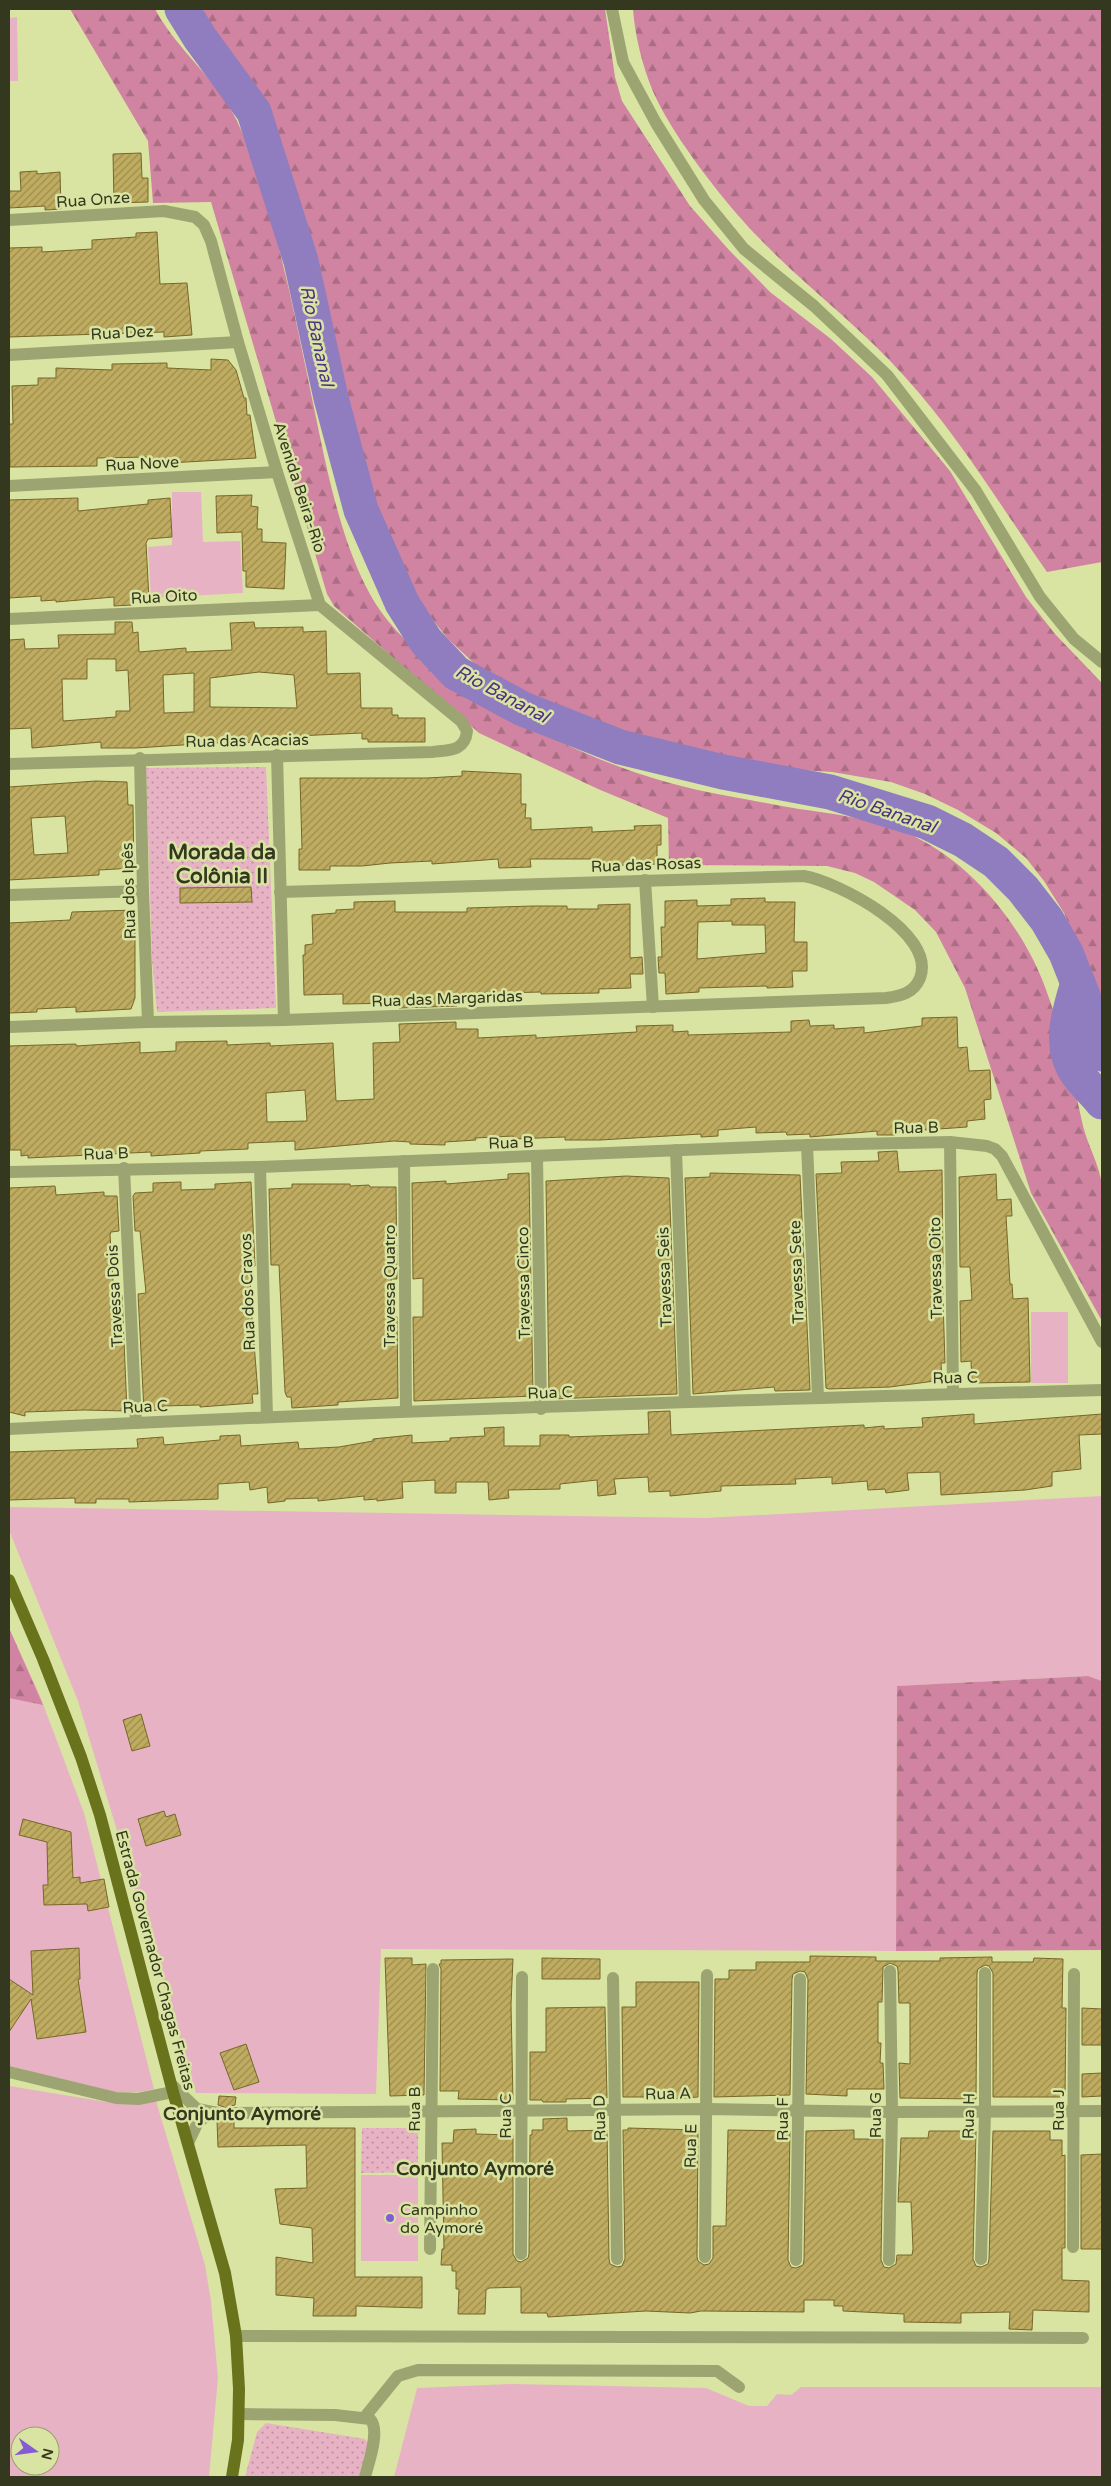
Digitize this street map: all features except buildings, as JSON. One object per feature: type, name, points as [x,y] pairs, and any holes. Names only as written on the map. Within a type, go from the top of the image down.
[{"type":"main road","name":"Estrada Governador Chagas Freitas","points":[[9,1580],[81,1757],[100,1816],[173,2088],[226,2273],[236,2336],[239,2414],[238,2440],[232,2477]]},
{"type":"street","points":[[612,9],[623,62],[656,123],[704,200],[744,249],[814,306],[887,375],[976,491],[1040,597],[1074,639],[1102,662]]},
{"type":"street","name":"Rua Onze","points":[[9,220],[164,211],[180,213]]},
{"type":"street","name":"Avenida Beira-Rio","points":[[180,213],[195,217],[204,225],[207,233],[277,472],[320,605]]},
{"type":"street","name":"Rua Dez","points":[[9,354],[238,342]]},
{"type":"street","name":"Rua Nove","points":[[9,486],[277,472]]},
{"type":"street","name":"Rua Oito","points":[[9,619],[320,605]]},
{"type":"street","name":"Rua das Acacias","points":[[9,764],[140,758],[453,750],[460,746],[465,740],[465,725],[320,605]]},
{"type":"street","points":[[277,755],[284,1020]]},
{"type":"street","name":"Rua dos Ipês","points":[[140,758],[148,1022]]},
{"type":"street","name":"Rua das Rosas","points":[[280,892],[804,876],[820,879],[846,891],[882,914],[917,947],[922,965],[918,982],[906,994],[886,998]]},
{"type":"street","points":[[645,880],[653,1007]]},
{"type":"street","points":[[9,895],[143,891]]},
{"type":"street","name":"Rua das Margaridas","points":[[9,1027],[284,1020],[886,998]]},
{"type":"street","name":"Rua B","points":[[9,1172],[537,1157],[808,1145],[950,1142],[992,1147],[999,1152],[1006,1163],[1102,1342]]},
{"type":"street","name":"Travessa Oito","points":[[950,1142],[953,1393]]},
{"type":"street","name":"Travessa Sete","points":[[808,1145],[818,1397]]},
{"type":"street","name":"Travessa Seis","points":[[676,1150],[685,1402]]},
{"type":"street","name":"Travessa Cinco","points":[[537,1157],[541,1409]]},
{"type":"street","name":"Travessa Quatro","points":[[404,1161],[406,1411]]},
{"type":"street","name":"Rua dos Cravos","points":[[260,1166],[267,1416]]},
{"type":"street","name":"Travessa Dois","points":[[124,1168],[136,1423]]},
{"type":"street","name":"Rua C","points":[[9,1429],[406,1411],[541,1409],[818,1397],[1097,1390]]},
{"type":"street","name":"Rua B","points":[[430,2249],[433,1969]]},
{"type":"street","name":"Rua G","points":[[889,2260],[892,2112],[890,1971]]},
{"type":"street","name":"Rua H","points":[[981,2259],[985,2112],[985,1973]]},
{"type":"street","name":"Rua J","points":[[1073,2247],[1075,2111],[1074,1974]]},
{"type":"street","name":"Rua E","points":[[706,2257],[707,1975]]},
{"type":"street","name":"Rua C","points":[[521,2254],[522,1977]]},
{"type":"street","name":"Rua D","points":[[614,1978],[617,2258]]},
{"type":"street","name":"Rua F","points":[[796,2260],[800,1979]]},
{"type":"street","points":[[9,2072],[116,2098],[138,2099],[173,2088],[194,2107],[215,2113],[200,2119],[189,2141]]},
{"type":"street","name":"Rua A","points":[[234,2113],[707,2108],[892,2112],[1102,2110]]},
{"type":"street","points":[[236,2336],[1083,2338]]},
{"type":"street","points":[[364,2418],[398,2376],[418,2370],[717,2371],[739,2388]]},
{"type":"street","points":[[239,2414],[364,2418],[372,2421],[375,2426],[364,2477]]},
{"type":"shaded area","points":[[17,17],[18,81],[9,81],[9,18]]},
{"type":"shaded area","points":[[172,492],[201,492],[203,542],[240,541],[243,593],[151,598],[148,547],[172,545]]},
{"type":"shaded area","points":[[266,767],[276,1008],[157,1012],[152,960],[146,768]]},
{"type":"shaded area","points":[[1031,1312],[1068,1312],[1068,1383],[1031,1383]]},
{"type":"shaded area","points":[[1102,1496],[1102,1681],[1088,1676],[897,1686],[896,1951],[381,1949],[376,2094],[196,2093],[78,1701],[9,1530],[9,1507],[706,1518]]},
{"type":"shaded area","points":[[9,1628],[40,1696],[84,1813],[154,2089],[137,2092],[101,2090],[9,2066]]},
{"type":"shaded area","points":[[9,2086],[113,2103],[156,2101],[205,2265],[211,2301],[218,2378],[209,2477],[9,2477]]},
{"type":"shaded area","points":[[362,2128],[418,2128],[418,2172],[361,2173]]},
{"type":"shaded area","name":"Campinho do Aymoré","points":[[361,2175],[418,2175],[418,2261],[361,2261]]},
{"type":"shaded area","points":[[512,2384],[706,2388],[749,2406],[767,2406],[777,2394],[791,2395],[801,2387],[1102,2387],[1102,2477],[394,2477],[417,2388]]},
{"type":"shaded area","points":[[266,2423],[365,2439],[368,2443],[359,2477],[245,2477],[257,2432]]},
{"type":"green space","points":[[70,9],[155,9],[171,34],[217,90],[234,115],[250,152],[271,218],[294,310],[332,488],[349,548],[374,600],[389,622],[410,644],[482,697],[514,717],[582,752],[653,778],[690,788],[852,817],[891,827],[927,843],[949,858],[990,895],[1022,940],[1035,963],[1045,987],[1062,1039],[1085,1134],[1101,1178],[1104,1219],[1102,1321],[1031,1193],[965,988],[936,932],[915,910],[874,882],[855,873],[827,866],[669,865],[668,818],[598,789],[479,733],[334,606],[327,594],[211,202],[153,203],[148,141]]},
{"type":"green space","points":[[200,9],[605,9],[615,77],[622,101],[690,206],[770,292],[831,339],[872,377],[950,471],[1026,597],[1055,634],[1102,683],[1102,1015],[1088,969],[1064,913],[1044,881],[1026,858],[996,833],[958,810],[925,794],[891,782],[832,772],[732,763],[588,723],[507,687],[476,665],[448,639],[422,606],[395,560],[367,496],[317,274],[272,117],[210,27]]},
{"type":"green space","points":[[633,9],[1102,9],[1102,562],[1047,572],[962,447],[925,400],[870,341],[796,274],[746,225],[700,168],[660,107],[642,60],[635,29]]},
{"type":"green space","points":[[9,1628],[43,1705],[9,1698]]},
{"type":"green space","points":[[1088,1676],[1102,1681],[1102,1950],[896,1951],[897,1686]]},
{"type":"waterway","name":"Rio Bananal","points":[[182,9],[200,38],[254,112],[301,261],[331,398],[361,510],[402,603],[426,641],[456,673],[523,709],[620,747],[723,772],[830,792],[927,822],[963,840],[996,862],[1023,889],[1047,920],[1066,953],[1083,996],[1102,1054]]},
{"type":"waterway","points":[[1078,983],[1071,1006],[1067,1030],[1068,1054],[1079,1076],[1102,1102]]},
{"type":"place","name":"Campinho do Aymoré","points":[[390,2218]]},
{"type":"district","name":"Morada da Colônia II","points":[[222,864]]},
{"type":"district","name":"Conjunto Aymoré","points":[[242,2113]]},
{"type":"district","name":"Conjunto Aymoré","points":[[475,2168]]}]
